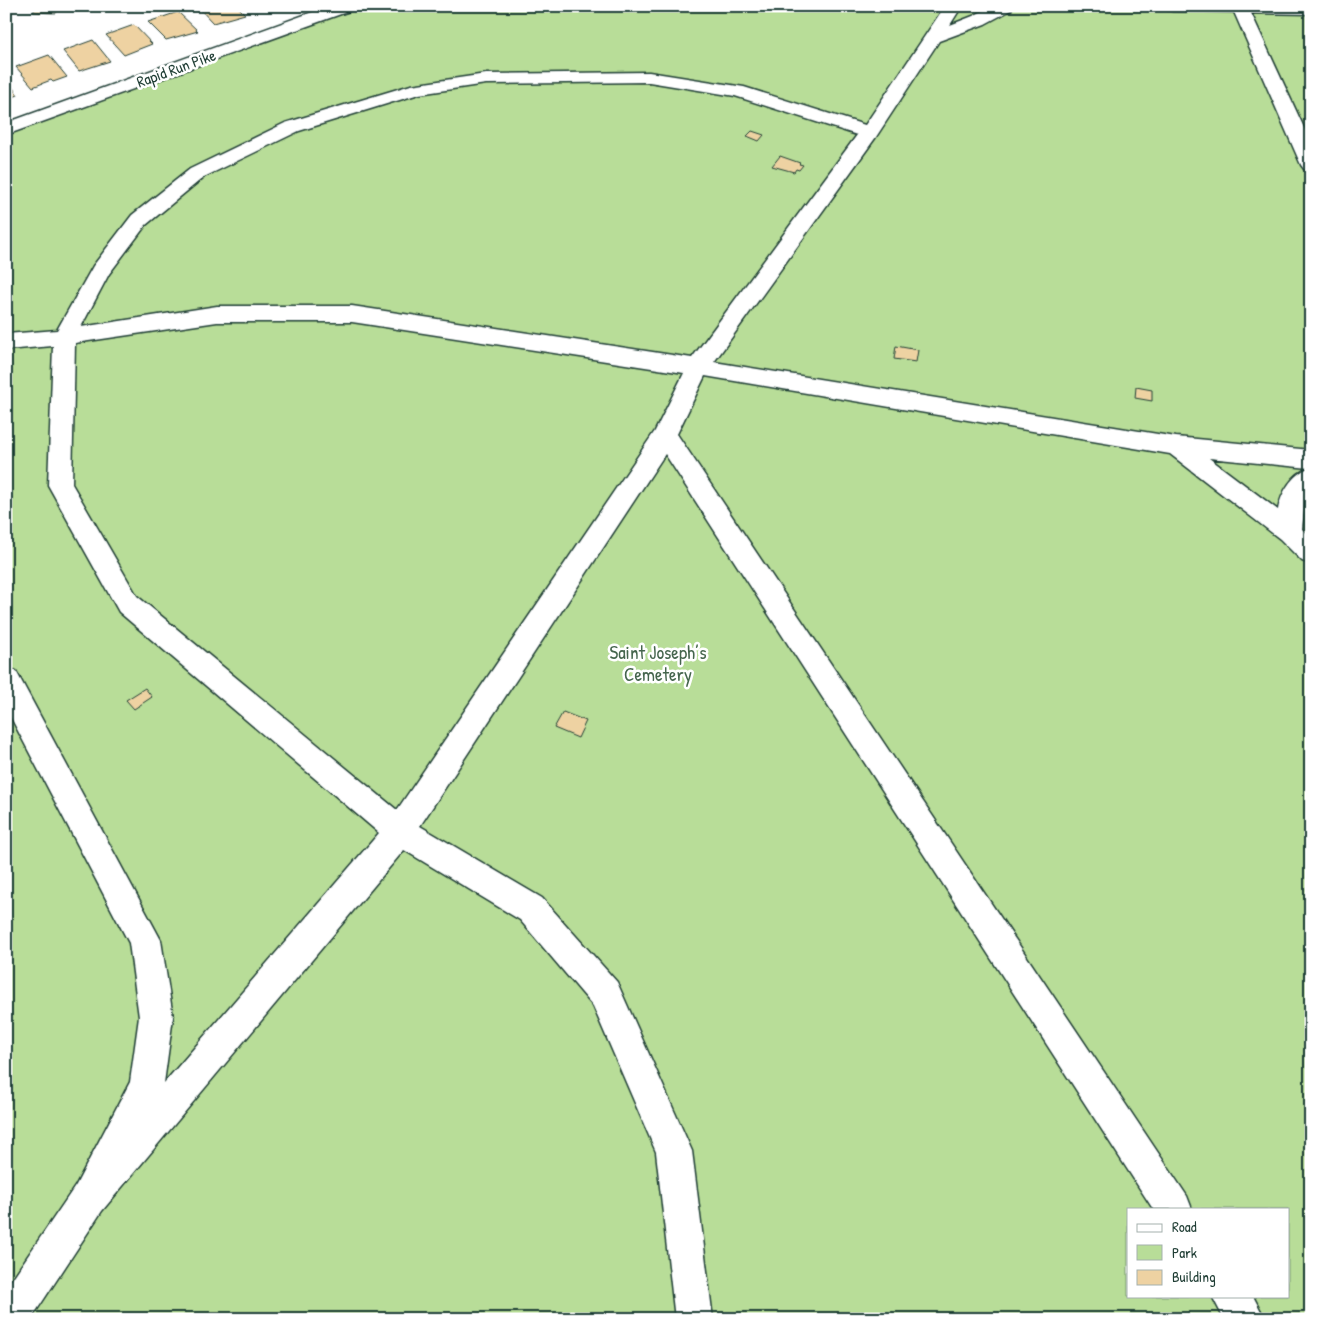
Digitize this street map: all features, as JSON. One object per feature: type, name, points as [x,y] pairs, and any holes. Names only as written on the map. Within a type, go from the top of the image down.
[{"type":"street","name":"Rapid Run Pike","points":[[6,129],[346,6]]},
{"type":"street","points":[[8,1319],[89,1198],[400,831],[665,436],[698,367],[869,133],[954,6]]},
{"type":"street","points":[[934,37],[980,20],[1005,6]]},
{"type":"street","points":[[1172,6],[1311,9]]},
{"type":"street","points":[[1240,7],[1311,165]]},
{"type":"street","points":[[694,1319],[674,1151],[605,994],[531,909],[400,831],[128,604],[60,485],[64,337],[100,270],[139,220],[197,173],[292,127],[417,89],[486,79],[649,77],[738,91],[869,133]]},
{"type":"street","points":[[6,342],[64,337],[217,314],[352,314],[698,367],[1176,446],[1311,459]]},
{"type":"street","points":[[665,436],[1173,1208]]},
{"type":"street","points":[[1176,446],[1289,532],[1311,554]]},
{"type":"street","points":[[1289,532],[1291,502],[1300,486],[1311,476]]},
{"type":"street","points":[[6,680],[145,940],[156,1017],[147,1085],[89,1198]]},
{"type":"street","points":[[1232,1298],[1246,1319]]},
{"type":"green space","name":"Saint Joseph’s Cemetery","points":[[346,6],[1311,6],[1311,1319],[6,1319],[6,129]]},
{"type":"building","points":[[37,6],[60,6],[56,13],[33,12]]},
{"type":"building","points":[[197,6],[237,6],[245,14],[213,23]]},
{"type":"building","points":[[178,12],[198,31],[166,40],[148,22]]},
{"type":"building","points":[[134,25],[152,44],[124,55],[106,35]]},
{"type":"building","points":[[93,40],[110,61],[79,71],[63,51]]},
{"type":"building","points":[[49,55],[67,77],[53,82],[51,80],[33,87],[16,67]]},
{"type":"building","points":[[6,78],[18,95],[6,100]]},
{"type":"building","points":[[752,131],[764,135],[759,141],[747,136]]},
{"type":"building","points":[[780,156],[803,165],[794,172],[772,166]]},
{"type":"building","points":[[896,346],[918,350],[916,362],[894,359]]},
{"type":"building","points":[[1136,387],[1152,390],[1152,401],[1135,398]]},
{"type":"building","points":[[145,688],[152,697],[134,709],[126,700]]},
{"type":"building","points":[[563,712],[586,721],[578,738],[554,728]]}]
